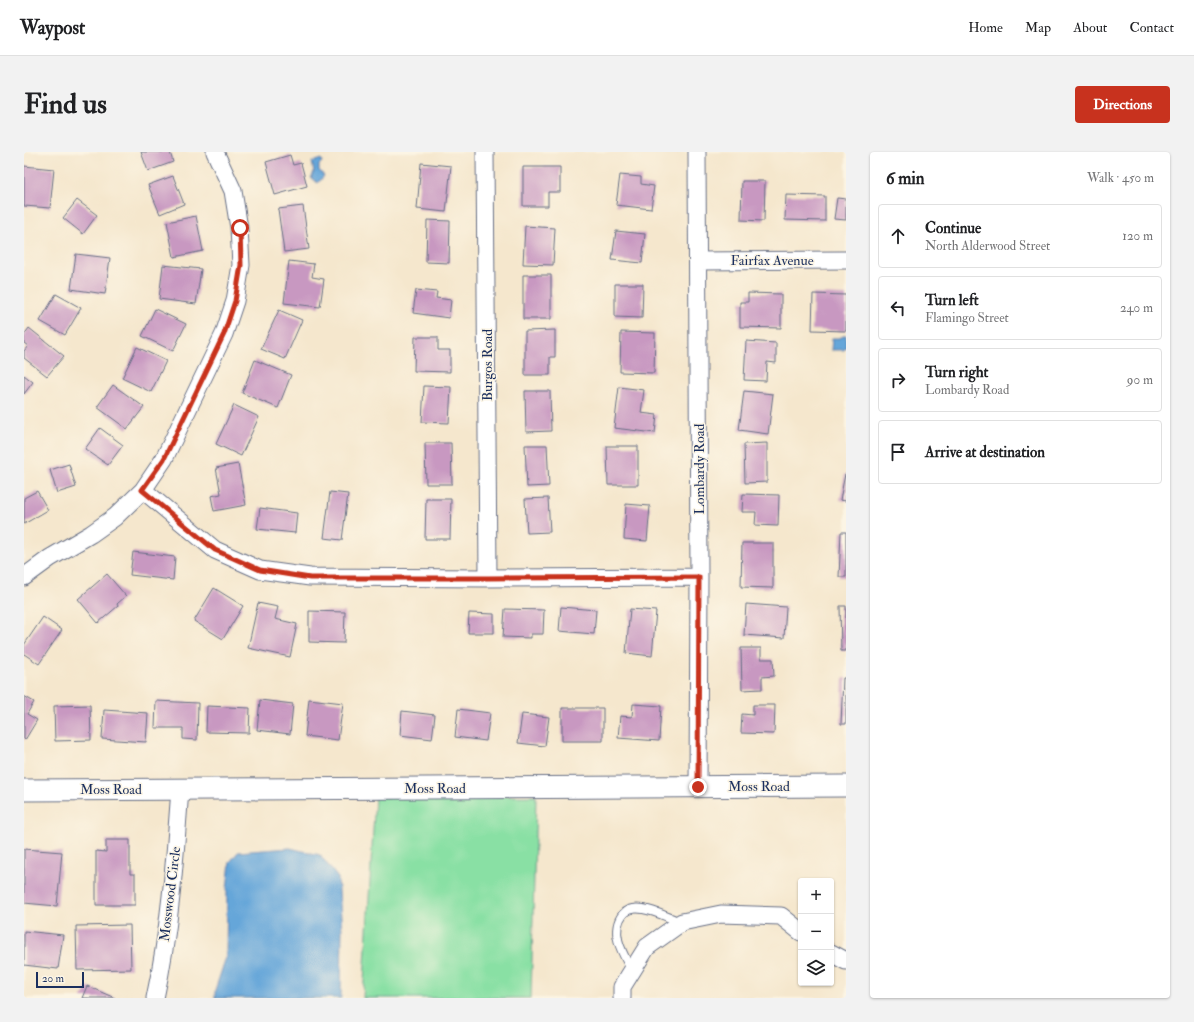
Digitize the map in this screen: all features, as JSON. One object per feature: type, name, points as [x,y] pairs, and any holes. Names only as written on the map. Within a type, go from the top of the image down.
[{"type":"street","points":[[24,577],[50,558],[91,534],[115,517],[142,490],[164,459],[224,334],[235,301],[241,265],[240,228],[233,191],[214,152]]},
{"type":"street","name":"Burgos Road","points":[[485,152],[488,578]]},
{"type":"street","name":"Lombardy Road","points":[[697,152],[699,577],[698,787]]},
{"type":"street","name":"Fairfax Avenue","points":[[698,261],[846,260]]},
{"type":"street","points":[[142,490],[215,550],[260,570],[310,578],[699,577]]},
{"type":"street","name":"Moss Road","points":[[24,790],[846,786]]},
{"type":"street","name":"Mosswood Circle","points":[[155,998],[160,977],[169,913],[180,789]]},
{"type":"street","points":[[622,998],[622,987],[647,947],[682,922],[721,914],[781,916],[798,930]]},
{"type":"street","points":[[834,955],[846,961]]},
{"type":"lane","points":[[632,971],[620,947],[617,930],[619,919],[625,911],[632,908],[644,909],[682,922]]},
{"type":"green space","points":[[536,796],[531,998],[363,998],[375,797]]},
{"type":"water","points":[[321,159],[322,162],[319,165],[319,170],[324,176],[318,183],[311,178],[314,172],[312,162]]},
{"type":"water","points":[[846,335],[846,348],[844,350],[831,350],[832,338],[839,338]]},
{"type":"water","points":[[290,848],[320,855],[338,878],[342,930],[341,998],[215,998],[215,990],[226,957],[227,889],[230,862],[238,852]]},
{"type":"building","points":[[141,152],[170,152],[173,162],[148,171]]},
{"type":"building","points":[[290,155],[293,165],[301,163],[307,186],[275,195],[266,162]]},
{"type":"building","points":[[421,163],[451,166],[446,212],[417,209]]},
{"type":"building","points":[[24,166],[54,169],[50,208],[24,206]]},
{"type":"building","points":[[523,167],[560,167],[560,192],[548,192],[548,206],[523,206]]},
{"type":"building","points":[[620,175],[641,177],[641,184],[654,186],[651,209],[616,205]]},
{"type":"building","points":[[173,176],[184,204],[160,214],[148,185]]},
{"type":"building","points":[[742,181],[765,181],[764,221],[741,220]]},
{"type":"building","points":[[786,195],[825,196],[825,221],[785,220]]},
{"type":"building","points":[[837,198],[846,199],[846,220],[834,219]]},
{"type":"building","points":[[77,200],[97,215],[83,234],[63,218]]},
{"type":"building","points":[[303,206],[309,249],[284,252],[278,209]]},
{"type":"building","points":[[196,216],[203,251],[174,257],[167,222]]},
{"type":"building","points":[[427,220],[450,221],[449,263],[426,262]]},
{"type":"building","points":[[525,226],[555,228],[553,265],[523,264]]},
{"type":"building","points":[[616,231],[645,234],[642,263],[612,260]]},
{"type":"building","points":[[76,254],[110,258],[105,294],[71,289]]},
{"type":"building","points":[[289,261],[314,264],[312,277],[324,279],[320,307],[284,303]]},
{"type":"building","points":[[163,265],[201,269],[196,304],[159,299]]},
{"type":"building","points":[[523,275],[551,275],[551,319],[523,319]]},
{"type":"building","points":[[615,284],[643,284],[642,318],[615,317]]},
{"type":"building","points":[[416,290],[437,292],[436,298],[451,300],[449,318],[413,313]]},
{"type":"building","points":[[748,293],[781,294],[781,328],[740,327],[740,302],[748,302]]},
{"type":"building","points":[[56,294],[81,308],[65,335],[40,321]]},
{"type":"building","points":[[813,294],[846,295],[846,331],[812,330]]},
{"type":"building","points":[[155,309],[186,324],[173,351],[142,336]]},
{"type":"building","points":[[279,310],[302,320],[285,359],[261,349]]},
{"type":"building","points":[[29,328],[64,356],[47,376],[24,358],[24,351],[28,346],[24,343],[24,335]]},
{"type":"building","points":[[555,330],[555,357],[550,357],[550,375],[525,375],[525,331]]},
{"type":"building","points":[[621,332],[655,333],[654,373],[620,372]]},
{"type":"building","points":[[415,337],[438,337],[438,350],[450,350],[450,372],[414,371]]},
{"type":"building","points":[[746,341],[776,343],[776,363],[767,362],[766,381],[744,380]]},
{"type":"building","points":[[137,347],[166,361],[151,392],[122,378]]},
{"type":"building","points":[[255,360],[291,375],[278,408],[242,393]]},
{"type":"building","points":[[24,375],[33,382],[24,394]]},
{"type":"building","points":[[113,385],[144,407],[127,429],[97,407]]},
{"type":"building","points":[[424,386],[451,387],[449,423],[422,422]]},
{"type":"building","points":[[619,387],[644,390],[641,413],[657,415],[655,433],[614,428]]},
{"type":"building","points":[[525,391],[550,391],[551,431],[526,432]]},
{"type":"building","points":[[744,391],[773,394],[768,434],[739,430]]},
{"type":"building","points":[[234,405],[259,417],[241,456],[216,444]]},
{"type":"building","points":[[100,428],[123,445],[108,465],[85,449]]},
{"type":"building","points":[[425,443],[451,443],[452,484],[426,484]]},
{"type":"building","points":[[767,443],[767,482],[745,483],[744,444]]},
{"type":"building","points":[[525,445],[547,445],[549,486],[527,487]]},
{"type":"building","points":[[607,446],[638,446],[638,485],[608,485]]},
{"type":"building","points":[[69,464],[76,487],[57,493],[50,470]]},
{"type":"building","points":[[238,464],[246,505],[214,511],[211,496],[221,494],[216,468]]},
{"type":"building","points":[[846,474],[846,501],[840,500]]},
{"type":"building","points":[[37,491],[48,510],[24,524],[24,498]]},
{"type":"building","points":[[330,492],[348,494],[342,540],[324,538]]},
{"type":"building","points":[[743,494],[779,495],[778,526],[755,525],[756,512],[742,512]]},
{"type":"building","points":[[548,498],[550,532],[527,533],[525,499]]},
{"type":"building","points":[[426,499],[451,499],[450,539],[425,539]]},
{"type":"building","points":[[626,504],[650,506],[647,541],[624,539]]},
{"type":"building","points":[[260,508],[297,513],[295,533],[257,529]]},
{"type":"building","points":[[841,532],[846,532],[846,577],[839,577]]},
{"type":"building","points":[[742,543],[773,543],[773,588],[741,587]]},
{"type":"building","points":[[133,552],[175,557],[173,580],[130,575]]},
{"type":"building","points":[[107,574],[126,596],[117,604],[118,606],[98,623],[78,599]]},
{"type":"building","points":[[214,588],[243,606],[223,639],[194,621]]},
{"type":"building","points":[[258,603],[278,607],[275,619],[297,624],[290,657],[248,648]]},
{"type":"building","points":[[746,604],[786,607],[784,638],[744,635]]},
{"type":"building","points":[[840,606],[846,606],[846,651],[841,651]]},
{"type":"building","points":[[561,607],[596,610],[594,634],[559,631]]},
{"type":"building","points":[[505,609],[544,610],[543,634],[531,634],[531,638],[503,637]]},
{"type":"building","points":[[630,609],[656,611],[652,656],[626,653]]},
{"type":"building","points":[[309,611],[345,612],[344,643],[309,642]]},
{"type":"building","points":[[469,613],[494,614],[494,633],[468,633]]},
{"type":"building","points":[[43,617],[62,630],[39,664],[24,654],[24,645]]},
{"type":"building","points":[[741,648],[761,648],[761,659],[773,659],[774,676],[762,677],[762,689],[742,690]]},
{"type":"building","points":[[843,678],[846,678],[846,724],[841,724]]},
{"type":"building","points":[[24,696],[34,702],[27,714],[37,720],[25,740],[24,739]]},
{"type":"building","points":[[309,699],[343,703],[338,740],[305,736]]},
{"type":"building","points":[[260,700],[293,704],[290,734],[257,730]]},
{"type":"building","points":[[156,701],[198,703],[197,740],[183,739],[183,728],[155,728]]},
{"type":"building","points":[[633,704],[661,706],[659,741],[618,738],[620,716],[632,717]]},
{"type":"building","points":[[90,705],[91,740],[55,741],[54,706]]},
{"type":"building","points":[[753,705],[775,705],[774,734],[741,733],[742,714],[753,715]]},
{"type":"building","points":[[207,706],[250,708],[249,733],[206,732]]},
{"type":"building","points":[[562,708],[603,708],[603,741],[562,741]]},
{"type":"building","points":[[458,709],[490,713],[486,741],[455,737]]},
{"type":"building","points":[[104,710],[148,713],[146,742],[102,739]]},
{"type":"building","points":[[402,711],[435,715],[432,739],[400,735]]},
{"type":"building","points":[[522,714],[549,717],[545,746],[518,743]]},
{"type":"building","points":[[106,840],[130,840],[130,874],[135,874],[135,905],[96,905],[96,851],[106,852]]},
{"type":"building","points":[[24,849],[62,852],[57,906],[24,903]]},
{"type":"building","points":[[130,925],[131,969],[77,970],[76,926]]},
{"type":"building","points":[[24,931],[63,935],[58,969],[24,965]]},
{"type":"building","points":[[87,986],[115,998],[82,998]]},
{"type":"route","points":[[240,228],[241,265],[235,301],[224,334],[164,459],[142,490],[215,550],[260,570],[310,578],[699,577],[698,787]]}]
